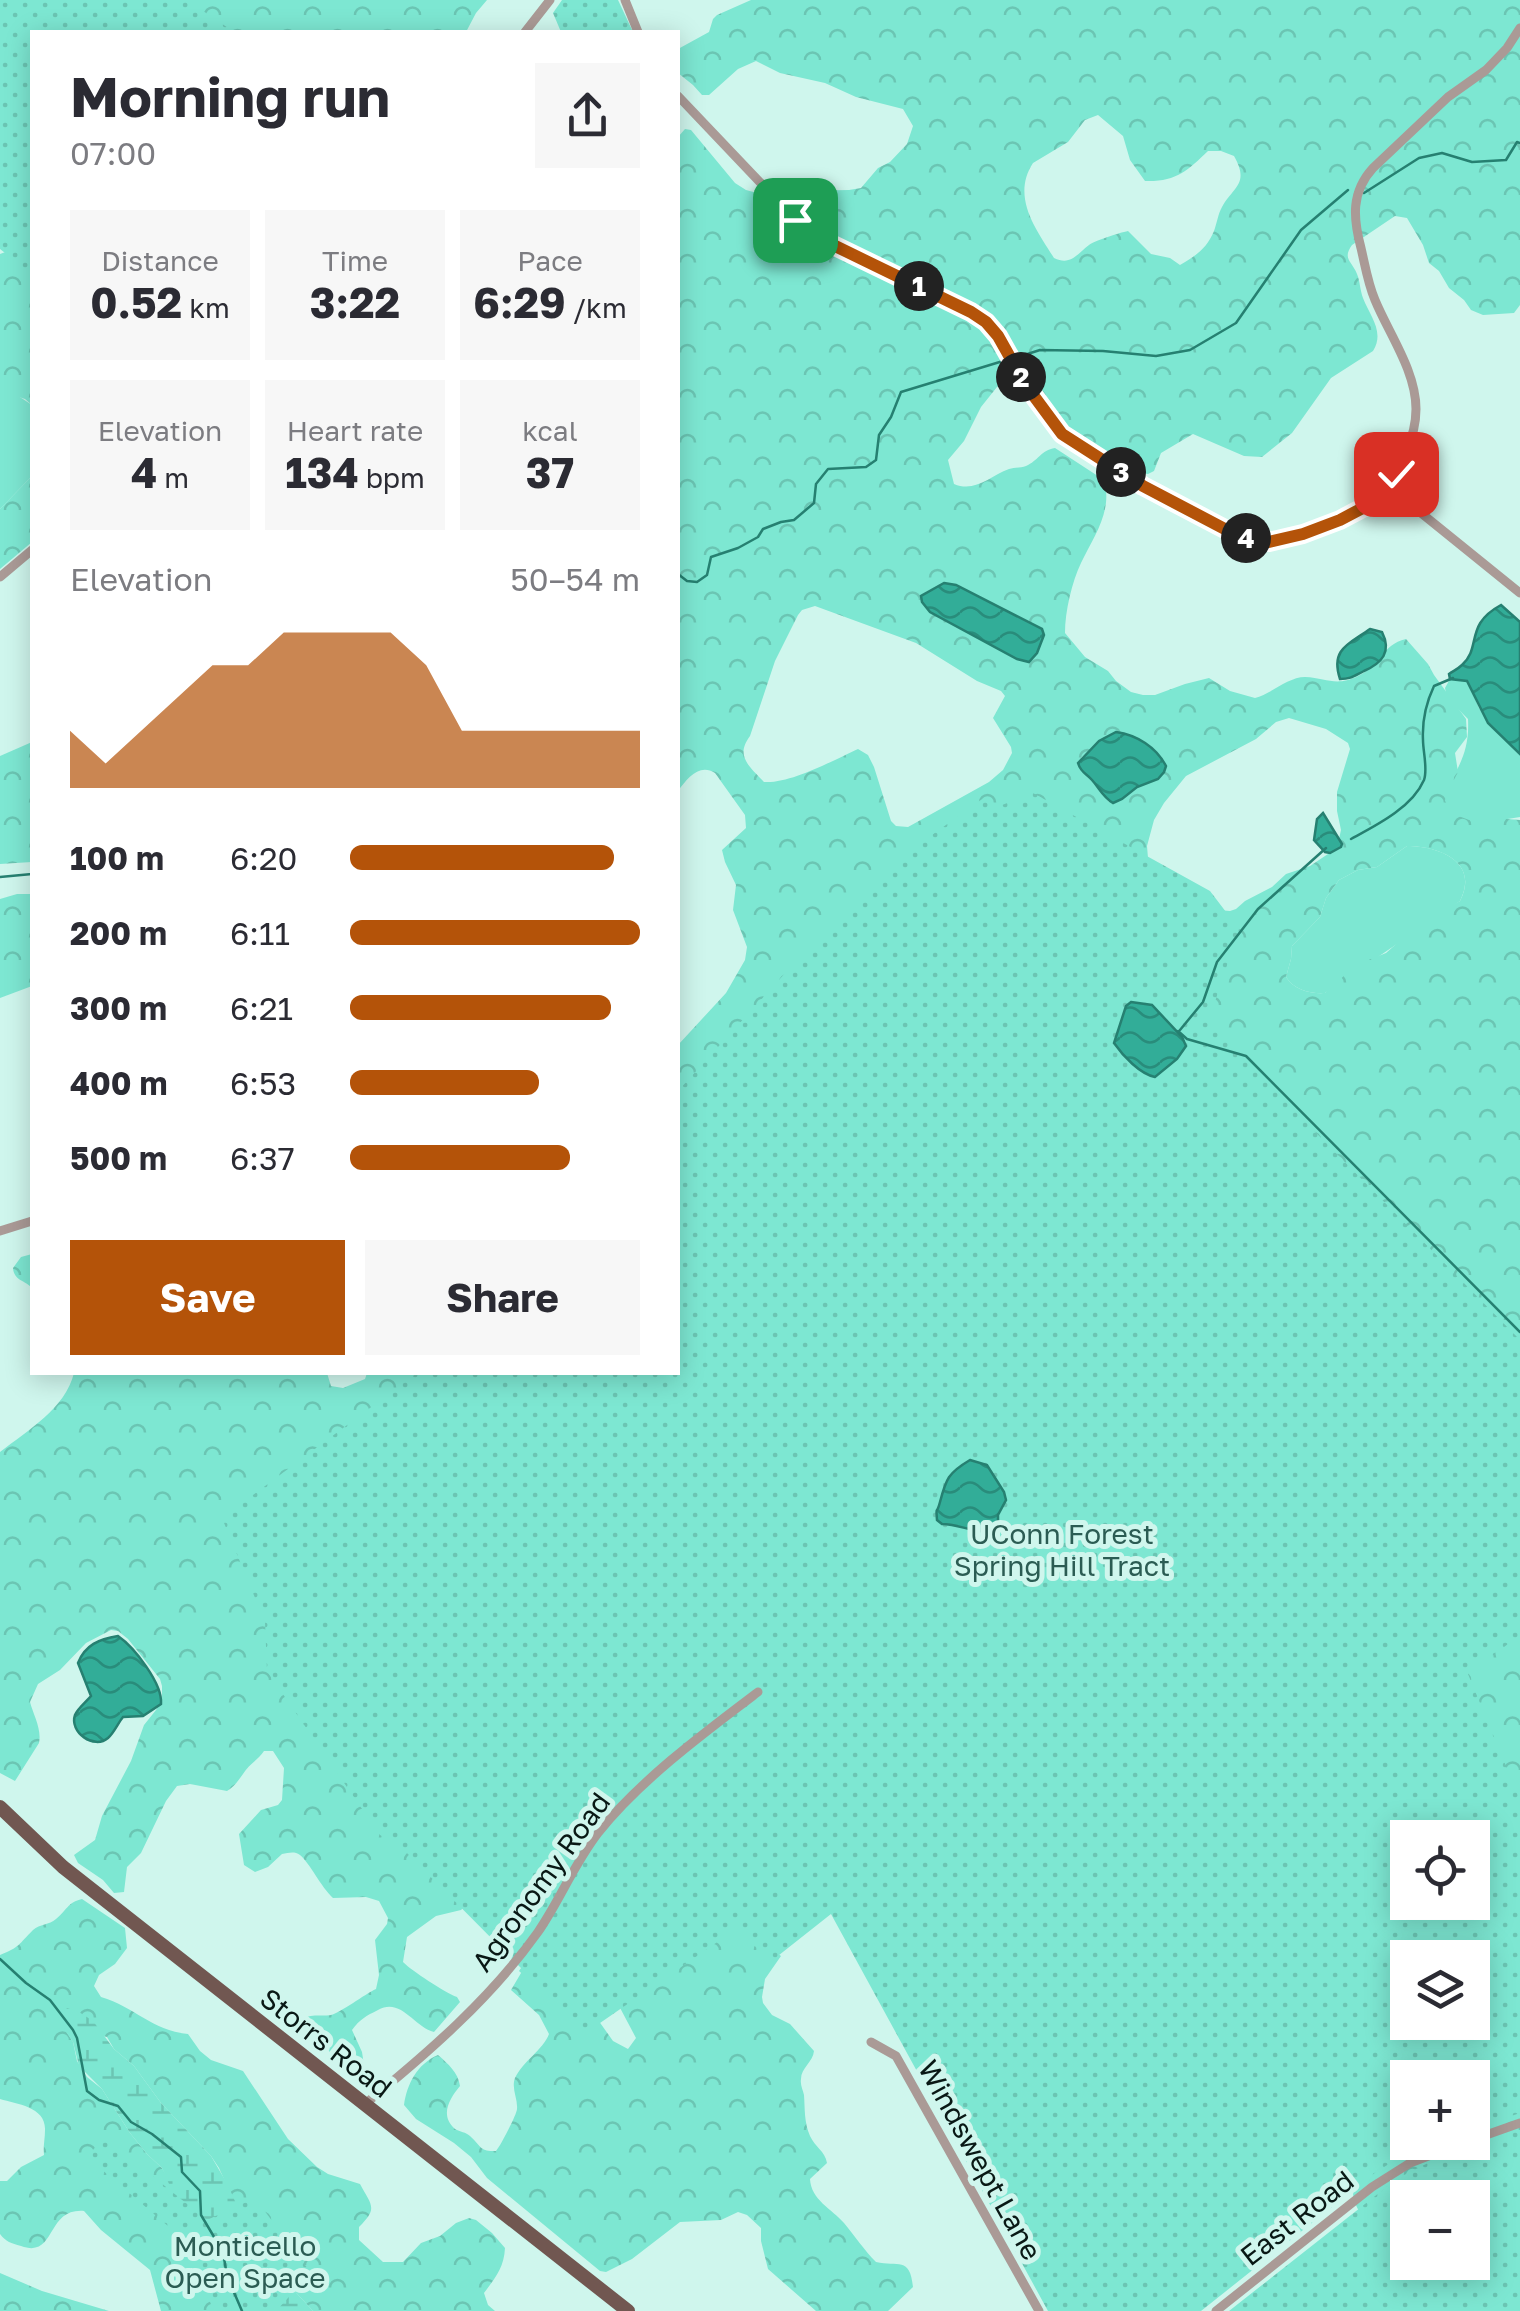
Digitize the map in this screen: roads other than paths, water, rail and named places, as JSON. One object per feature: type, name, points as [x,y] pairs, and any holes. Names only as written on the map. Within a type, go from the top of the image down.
[{"type":"main road","name":"Storrs Road","points":[[0,1807],[63,1867],[628,2311]]},
{"type":"street","points":[[527,30],[550,0]]},
{"type":"street","points":[[625,0],[637,30]]},
{"type":"street","points":[[1374,502],[1396,474],[1414,428],[1415,399],[1369,283],[1355,221],[1357,194],[1373,168],[1448,97],[1486,70],[1520,28]]},
{"type":"street","points":[[680,98],[795,220],[831,244],[986,322],[1042,410],[1062,434],[1143,486],[1240,537],[1269,542],[1340,520],[1374,502],[1388,498],[1404,500]]},
{"type":"street","points":[[1396,474],[1404,500],[1520,593]]},
{"type":"street","points":[[0,577],[30,552]]},
{"type":"street","points":[[0,1231],[30,1222]]},
{"type":"street","name":"Agronomy Road","points":[[365,2104],[418,2060],[506,1974],[540,1930],[598,1834],[626,1802],[758,1692]]},
{"type":"street","name":"Windswept Lane","points":[[872,2042],[896,2056],[1039,2311]]},
{"type":"street","points":[[1490,2134],[1520,2123]]},
{"type":"street","name":"East Road","points":[[1216,2311],[1372,2187],[1418,2160]]},
{"type":"water","points":[[944,583],[956,585],[1042,629],[1044,635],[1037,653],[1029,662],[1017,659],[930,612],[921,596]]},
{"type":"water","points":[[1501,605],[1520,622],[1520,754],[1488,723],[1467,681],[1450,679],[1449,674],[1468,658],[1482,620]]},
{"type":"water","points":[[1370,629],[1382,632],[1384,656],[1370,668],[1340,679],[1338,661],[1343,648]]},
{"type":"water","points":[[1116,732],[1145,743],[1166,766],[1158,779],[1113,803],[1078,763],[1099,741]]},
{"type":"water","points":[[1323,813],[1342,844],[1330,853],[1314,840],[1317,819]]},
{"type":"water","points":[[1131,1002],[1152,1005],[1186,1046],[1155,1077],[1132,1064],[1114,1043],[1126,1006]]},
{"type":"water","points":[[970,1460],[987,1465],[1004,1492],[1006,1500],[998,1515],[998,1530],[976,1531],[937,1520],[936,1511],[946,1482]]},
{"type":"water","points":[[118,1636],[146,1667],[157,1686],[161,1704],[143,1716],[123,1717],[110,1736],[96,1742],[79,1733],[74,1721],[76,1712],[91,1696],[78,1663],[94,1644]]},
{"type":"waterway","points":[[1364,193],[1419,158],[1442,153],[1472,162],[1506,160],[1520,143]]},
{"type":"waterway","points":[[1018,357],[1040,350],[1156,356],[1190,350],[1236,323],[1301,230],[1348,190]]},
{"type":"waterway","points":[[680,576],[697,582],[707,575],[711,557],[738,548],[758,537],[763,529],[794,520],[814,503],[816,484],[828,469],[866,467],[876,460],[879,435],[901,392],[1003,361]]},
{"type":"waterway","points":[[1351,839],[1392,815],[1418,790],[1425,776],[1423,726],[1429,699],[1434,686],[1453,678]]},
{"type":"waterway","points":[[1180,1030],[1203,1002],[1217,962],[1258,909],[1326,848]]},
{"type":"waterway","points":[[0,877],[30,874]]},
{"type":"waterway","points":[[1178,1031],[1187,1039],[1246,1056],[1520,1332]]},
{"type":"waterway","points":[[0,1959],[50,2000],[73,2030],[87,2091],[118,2106],[131,2122],[181,2157],[182,2172],[200,2191],[201,2215],[223,2252],[227,2276],[242,2311]]},
{"type":"park label","name":"UConn Forest Spring Hill Tract","points":[[1062,1550]]},
{"type":"park label","name":"Monticello Open Space","points":[[245,2262]]}]
